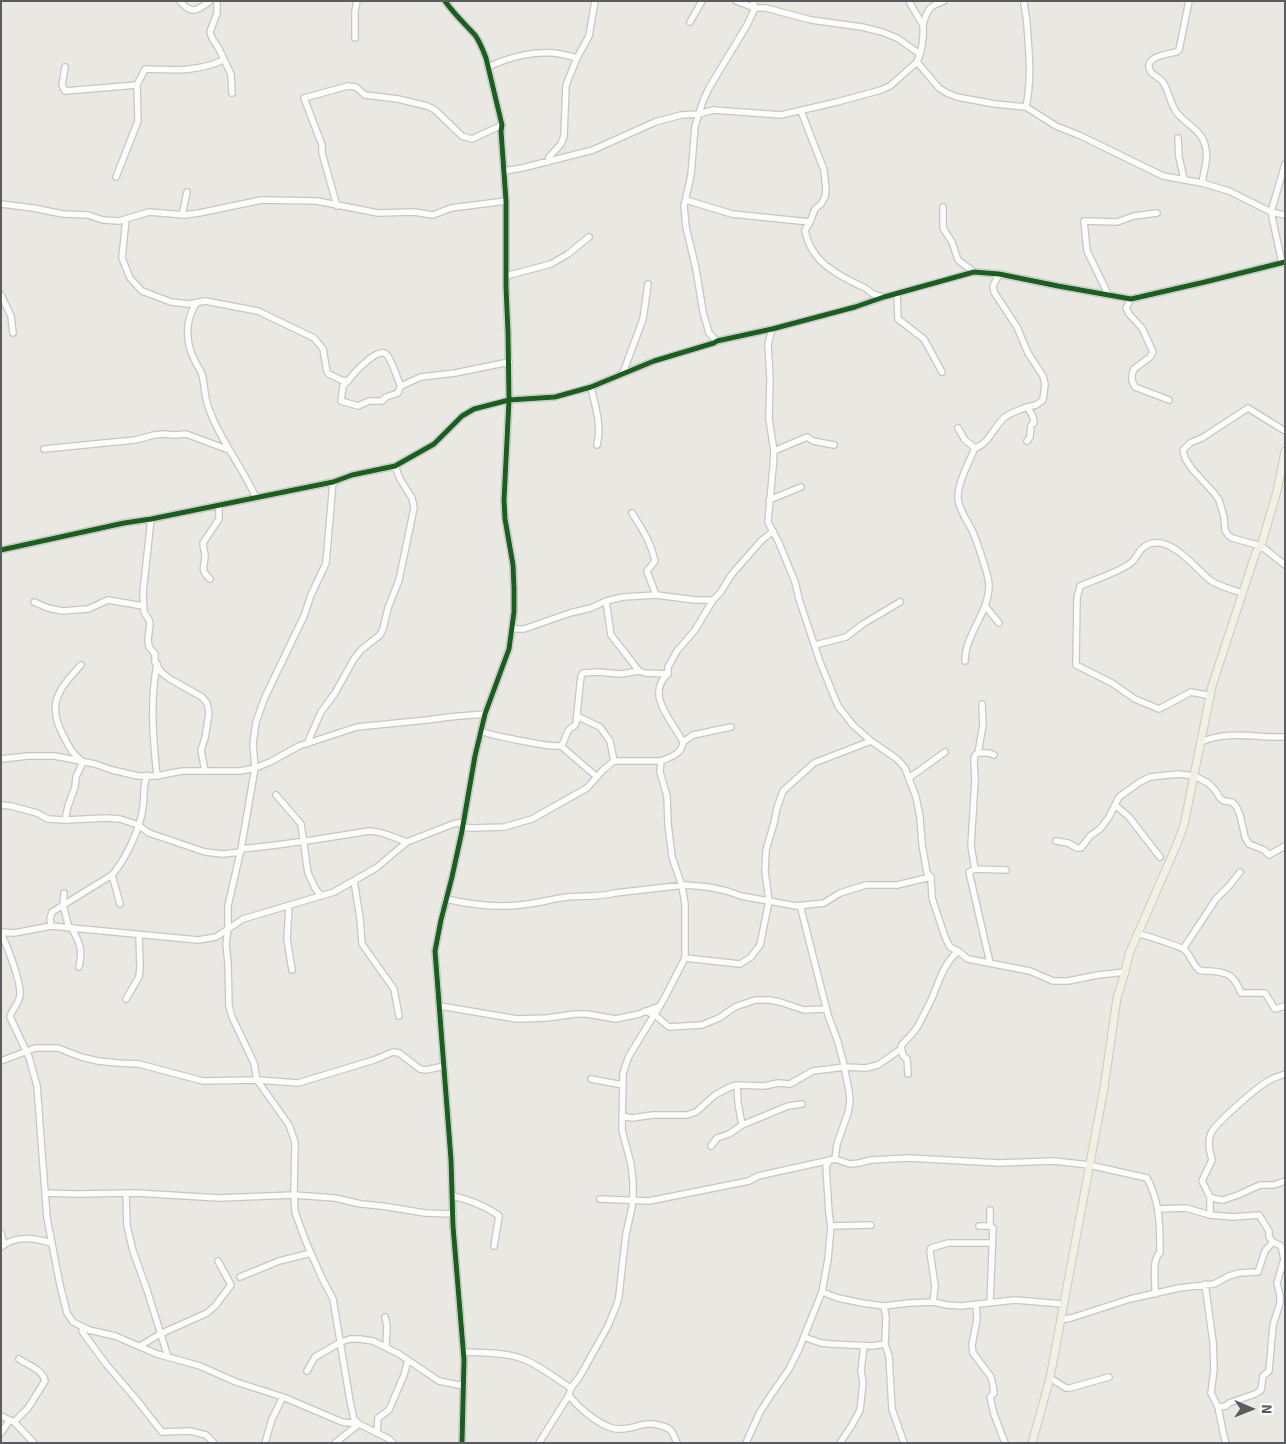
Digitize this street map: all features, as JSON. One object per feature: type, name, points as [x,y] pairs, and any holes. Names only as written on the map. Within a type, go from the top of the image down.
[{"type":"main road","points":[[1032,1443],[1050,1378],[1104,1088],[1117,998],[1137,933],[1178,844],[1184,825],[1212,686],[1256,552],[1261,546],[1277,491],[1285,451]]},
{"type":"street","points":[[180,1],[186,8],[195,10],[210,1]]},
{"type":"street","points":[[217,1],[217,13],[210,32],[231,74],[232,93]]},
{"type":"street","points":[[354,38],[357,1]]},
{"type":"street","points":[[445,1],[456,16],[476,36],[486,58],[502,125],[506,201],[509,362],[504,500],[505,519],[513,565],[514,588],[509,649],[485,714],[463,825],[440,920],[435,951],[463,1351],[462,1443]]},
{"type":"street","points":[[548,162],[549,157],[561,144],[564,136],[566,85],[577,58],[589,36],[594,1]]},
{"type":"street","points":[[690,22],[702,1]]},
{"type":"street","points":[[736,1],[754,4],[811,20],[862,27],[882,32],[897,38],[920,54]]},
{"type":"street","points":[[909,1],[914,13],[923,25]]},
{"type":"street","points":[[504,171],[593,150],[655,122],[681,115],[699,114],[714,110],[781,115],[881,90],[890,86],[917,62],[923,44],[923,25],[926,12],[934,4],[944,1]]},
{"type":"street","points":[[1024,1],[1030,64],[1026,107]]},
{"type":"street","points":[[1189,1],[1179,50],[1155,57],[1151,61],[1150,67],[1152,72],[1164,84],[1176,112],[1203,138],[1207,155],[1202,183]]},
{"type":"street","points":[[717,341],[709,333],[703,312],[684,206],[691,175],[695,126],[699,114],[709,88],[747,25],[754,4]]},
{"type":"street","points":[[488,67],[514,57],[545,53],[577,58]]},
{"type":"street","points":[[116,177],[138,121],[137,85],[145,69],[184,70],[215,64],[223,60]]},
{"type":"street","points":[[917,62],[939,88],[957,98],[1026,107],[1056,126],[1081,136],[1163,176],[1202,183],[1229,191],[1271,212],[1285,215]]},
{"type":"street","points":[[65,67],[62,85],[65,91],[137,85]]},
{"type":"street","points":[[337,206],[322,153],[322,145],[304,98],[348,86],[356,87],[365,95],[398,99],[427,106],[435,110],[462,136],[467,138],[472,138],[502,125]]},
{"type":"street","points":[[801,111],[824,170],[826,190],[825,197],[815,209],[810,222],[805,227],[805,233],[810,245],[822,263],[834,273],[884,298]]},
{"type":"street","points":[[1178,138],[1179,157],[1184,179]]},
{"type":"street","points":[[1,550],[124,523],[333,482],[352,475],[395,466],[434,444],[462,416],[474,409],[509,400],[555,397],[591,386],[654,361],[717,341],[856,307],[974,272],[999,274],[1131,299],[1284,262],[1271,212],[1282,181],[1285,164]]},
{"type":"street","points":[[182,214],[187,192]]},
{"type":"street","points":[[1,204],[63,214],[88,215],[112,220],[126,219],[149,212],[199,213],[262,200],[317,201],[378,214],[414,212],[433,215],[451,208],[506,201]]},
{"type":"street","points":[[686,200],[732,214],[810,222]]},
{"type":"street","points":[[943,207],[942,228],[952,242],[958,260],[974,272]]},
{"type":"street","points":[[1108,294],[1087,251],[1084,221],[1117,222],[1134,216],[1157,212]]},
{"type":"street","points":[[126,219],[122,258],[130,278],[142,291],[171,302],[194,304],[205,301],[258,311],[314,338],[323,349],[327,372],[341,380],[348,380]]},
{"type":"street","points":[[506,276],[551,264],[568,254],[589,237]]},
{"type":"street","points":[[965,661],[967,646],[986,607],[989,583],[973,533],[958,499],[963,476],[975,448],[981,446],[1004,418],[1027,407],[1036,405],[1043,400],[1045,384],[1043,376],[1028,352],[1016,327],[994,292],[993,286],[999,274]]},
{"type":"street","points":[[623,373],[643,319],[648,284]]},
{"type":"street","points":[[898,294],[898,319],[924,339],[942,372]]},
{"type":"street","points":[[1,296],[11,316],[13,333]]},
{"type":"street","points":[[1131,299],[1126,308],[1142,328],[1153,352],[1150,357],[1134,369],[1133,384],[1136,387],[1169,400]]},
{"type":"street","points":[[194,304],[187,332],[189,348],[202,375],[205,396],[210,411],[256,498]]},
{"type":"street","points":[[772,329],[768,344],[770,378],[769,419],[774,451],[768,522],[795,582],[820,662],[838,706],[871,742],[897,759],[905,768],[916,797],[927,873],[931,877],[932,898],[945,937],[950,946],[968,959],[1030,971],[1053,980],[1068,981],[1125,972]]},
{"type":"street","points":[[401,386],[388,355],[382,352],[371,358],[348,380],[343,386],[341,401],[358,406],[369,401],[382,401],[386,397],[398,393],[401,386],[420,377],[509,362]]},
{"type":"street","points":[[591,386],[599,421],[597,445]]},
{"type":"street","points":[[1027,407],[1034,419],[1034,423],[1030,426],[1030,437],[1027,441]]},
{"type":"street","points":[[1285,431],[1248,408],[1202,438],[1190,443],[1183,450],[1185,458],[1192,469],[1219,500],[1224,517],[1225,530],[1228,535],[1232,538],[1261,546],[1285,565]]},
{"type":"street","points":[[958,428],[965,440],[975,448]]},
{"type":"street","points":[[44,449],[135,440],[164,434],[186,434],[229,450]]},
{"type":"street","points":[[774,451],[807,436],[813,441],[834,444]]},
{"type":"street","points":[[306,744],[321,712],[335,693],[354,660],[361,650],[380,634],[399,580],[414,503],[395,466]]},
{"type":"street","points":[[333,482],[326,563],[311,594],[304,616],[265,696],[256,722],[253,744],[255,768],[241,851],[228,906],[226,944],[229,1006],[236,1029],[254,1063],[257,1080],[289,1125],[295,1142],[294,1195],[297,1218],[322,1278],[333,1298],[350,1401],[354,1419],[358,1424]]},
{"type":"street","points":[[769,500],[801,487]]},
{"type":"street","points":[[210,579],[204,573],[202,567],[206,554],[203,543],[217,524],[219,505]]},
{"type":"street","points":[[632,513],[647,537],[653,553],[655,560],[648,571],[656,595]]},
{"type":"street","points":[[151,519],[142,592],[144,612],[150,623],[149,647],[155,654],[155,662],[158,664],[159,672],[153,702],[157,776]]},
{"type":"street","points":[[393,1443],[358,1424],[342,1422],[283,1398],[236,1382],[200,1366],[157,1354],[115,1336],[89,1330],[73,1322],[67,1313],[49,1232],[44,1193],[38,1092],[26,1052],[10,1017],[20,996],[13,965],[1,932],[14,933],[51,926],[198,940],[216,938],[243,919],[334,892],[376,868],[407,842],[453,824],[504,827],[532,819],[587,788],[614,761],[661,762],[678,752],[682,748],[683,742],[660,703],[660,689],[663,679],[668,674],[668,667],[677,651],[695,630],[740,563],[773,531]]},
{"type":"street","points":[[1211,696],[1191,692],[1159,709],[1135,699],[1112,683],[1076,665],[1077,598],[1080,586],[1127,566],[1137,558],[1140,549],[1147,545],[1159,543],[1179,552],[1193,562],[1210,580],[1242,593]]},
{"type":"street","points":[[512,627],[517,629],[524,628],[570,612],[591,608],[606,601],[632,596],[656,595],[696,600],[714,600]]},
{"type":"street","points":[[34,602],[62,611],[88,609],[108,600],[143,606]]},
{"type":"street","points":[[606,601],[611,635],[639,671]]},
{"type":"street","points":[[815,645],[846,638],[863,624],[900,602]]},
{"type":"street","points":[[986,607],[999,623]]},
{"type":"street","points":[[82,665],[67,681],[58,696],[55,717],[72,753],[83,762]]},
{"type":"street","points":[[561,746],[570,730],[575,727],[581,676],[583,673],[621,674],[639,671],[668,674]]},
{"type":"street","points":[[159,672],[202,697],[207,703],[209,713],[201,750],[204,771]]},
{"type":"street","points":[[975,869],[971,846],[975,780],[974,760],[975,755],[978,753],[982,725],[982,704]]},
{"type":"street","points":[[1,759],[54,756],[132,774],[157,776],[171,773],[204,771],[240,771],[270,762],[299,746],[357,727],[485,714]]},
{"type":"street","points":[[577,716],[600,727],[610,741],[614,761]]},
{"type":"street","points":[[683,742],[693,735],[731,727]]},
{"type":"street","points":[[481,731],[502,738],[561,746],[597,777]]},
{"type":"street","points":[[1202,742],[1210,738],[1233,734],[1269,738],[1285,737]]},
{"type":"street","points":[[686,958],[740,964],[751,957],[760,945],[769,901],[764,871],[766,850],[783,791],[814,763],[871,742]]},
{"type":"street","points":[[909,778],[945,752]]},
{"type":"street","points":[[978,753],[994,755]]},
{"type":"street","points":[[65,820],[75,787],[76,777],[83,762]]},
{"type":"street","points":[[539,1443],[608,1326],[620,1296],[626,1234],[633,1201],[631,1164],[623,1137],[623,1084],[626,1064],[686,958],[685,904],[682,886],[672,857],[667,796],[660,772],[661,762]]},
{"type":"street","points":[[1056,841],[1082,848],[1090,836],[1100,830],[1109,818],[1119,797],[1150,777],[1178,774],[1195,776],[1208,783],[1224,801],[1232,802],[1240,815],[1245,837],[1249,844],[1264,850],[1269,855],[1285,846]]},
{"type":"street","points":[[51,926],[52,912],[112,875],[123,860],[138,825],[143,805],[143,785],[147,775]]},
{"type":"street","points":[[276,795],[301,824],[308,872],[315,888],[322,896]]},
{"type":"street","points":[[1,805],[37,813],[48,819],[120,819],[138,825],[149,833],[205,852],[223,854],[369,831],[378,831],[407,842]]},
{"type":"street","points":[[1115,805],[1129,817],[1160,857]]},
{"type":"street","points":[[990,963],[969,872],[975,869],[1006,870]]},
{"type":"street","points":[[1184,949],[1216,899],[1240,872]]},
{"type":"street","points":[[112,875],[120,904]]},
{"type":"street","points":[[446,899],[493,907],[511,906],[562,898],[604,896],[685,885],[708,887],[741,896],[800,907],[824,903],[840,893],[866,885],[897,885],[931,877]]},
{"type":"street","points":[[354,881],[362,944],[394,989],[399,1016]]},
{"type":"street","points":[[64,893],[64,905],[70,928],[79,943],[82,954],[79,967]]},
{"type":"street","points":[[289,906],[287,939],[292,970]]},
{"type":"street","points":[[800,907],[826,1009],[838,1042],[850,1102],[832,1160],[826,1166]]},
{"type":"street","points":[[1137,933],[1184,949],[1198,969],[1203,972],[1215,972],[1233,977],[1241,993],[1265,993],[1276,1009],[1285,1006]]},
{"type":"street","points":[[126,999],[139,977],[139,935]]},
{"type":"street","points":[[908,1074],[907,1059],[903,1056],[901,1046],[917,1028],[944,968],[950,958],[958,951]]},
{"type":"street","points":[[645,1012],[655,1015],[669,1027],[702,1025],[720,1018],[735,1007],[755,1000],[780,1002],[804,1010],[826,1009]]},
{"type":"street","points":[[440,1006],[518,1019],[547,1018],[575,1014],[616,1019],[645,1012],[660,1006]]},
{"type":"street","points":[[1,1061],[35,1048],[58,1048],[81,1057],[117,1063],[139,1064],[203,1081],[257,1080],[298,1082],[374,1060],[393,1052],[399,1053],[420,1069],[426,1070],[444,1066]]},
{"type":"street","points":[[622,1116],[632,1118],[653,1115],[687,1115],[696,1112],[715,1095],[730,1087],[737,1085],[764,1086],[778,1083],[790,1084],[813,1070],[844,1067],[866,1068],[878,1065],[901,1049]]},
{"type":"street","points":[[1210,1215],[1210,1197],[1202,1181],[1212,1160],[1209,1141],[1211,1133],[1230,1112],[1262,1086],[1270,1080],[1285,1074]]},
{"type":"street","points":[[591,1079],[623,1084]]},
{"type":"street","points":[[737,1085],[742,1126]]},
{"type":"street","points":[[711,1146],[717,1138],[729,1134],[742,1126],[788,1106],[802,1104]]},
{"type":"street","points":[[600,1199],[649,1201],[706,1191],[749,1181],[758,1176],[832,1160],[850,1164],[860,1164],[871,1160],[909,1158],[991,1163],[1054,1161],[1089,1166],[1147,1178],[1153,1192],[1160,1221],[1160,1253],[1156,1255],[1154,1260],[1156,1294]]},
{"type":"street","points":[[746,1443],[760,1412],[789,1369],[822,1292],[831,1226],[826,1166],[821,1162]]},
{"type":"street","points":[[1210,1197],[1223,1200],[1260,1185],[1274,1185],[1285,1181]]},
{"type":"street","points":[[44,1193],[126,1193],[219,1198],[294,1195],[335,1198],[361,1204],[396,1207],[425,1213],[453,1214]]},
{"type":"street","points":[[126,1193],[127,1226],[133,1252],[168,1357]]},
{"type":"street","points":[[453,1196],[469,1200],[499,1216],[494,1246]]},
{"type":"street","points":[[1158,1209],[1186,1208],[1210,1215],[1234,1217],[1259,1215],[1269,1237],[1273,1242],[1281,1246],[1284,1259],[1277,1283],[1280,1303],[1274,1317],[1269,1371],[1263,1376],[1261,1390],[1226,1406],[1218,1407]]},
{"type":"street","points":[[990,1210],[990,1226],[993,1228],[990,1303]]},
{"type":"street","points":[[831,1226],[870,1225]]},
{"type":"street","points":[[979,1226],[990,1226]]},
{"type":"street","points":[[37,1239],[49,1232]]},
{"type":"street","points":[[1,1233],[2,1246],[10,1241],[17,1240],[37,1239],[51,1243]]},
{"type":"street","points":[[1060,1320],[1110,1304],[1179,1288],[1214,1284],[1229,1276],[1258,1272],[1265,1251],[1273,1242]]},
{"type":"street","points":[[934,1302],[931,1248],[948,1243],[991,1243]]},
{"type":"street","points":[[240,1277],[279,1261],[311,1253]]},
{"type":"street","points":[[140,1346],[160,1334],[207,1313],[216,1306],[230,1285],[218,1261]]},
{"type":"street","points":[[1205,1284],[1213,1342],[1214,1369],[1211,1393],[1218,1407],[1226,1443]]},
{"type":"street","points":[[822,1292],[838,1298],[884,1306],[934,1302],[961,1306],[1015,1300],[1063,1304]]},
{"type":"street","points":[[976,1304],[977,1319],[972,1345],[973,1353],[991,1377],[994,1394],[990,1397],[1005,1443]]},
{"type":"street","points":[[884,1306],[886,1317],[885,1344],[890,1356],[892,1409],[904,1443]]},
{"type":"street","points":[[385,1317],[386,1347]]},
{"type":"street","points":[[83,1327],[82,1331],[106,1364],[162,1432],[190,1430],[206,1435],[214,1443]]},
{"type":"street","points":[[804,1337],[821,1343],[864,1346],[885,1344]]},
{"type":"street","points":[[307,1371],[315,1357],[340,1342],[360,1339],[386,1347],[438,1381],[464,1386]]},
{"type":"street","points":[[840,1443],[860,1410],[863,1383],[860,1371],[864,1346]]},
{"type":"street","points":[[463,1351],[519,1357],[571,1388]]},
{"type":"street","points":[[1,1432],[28,1408],[45,1381],[41,1373],[19,1359]]},
{"type":"street","points":[[377,1433],[378,1418],[389,1410],[404,1375],[408,1360]]},
{"type":"street","points":[[1050,1378],[1066,1388],[1070,1388],[1109,1376]]},
{"type":"street","points":[[569,1395],[574,1403],[613,1428],[623,1429],[652,1423],[668,1428],[677,1443]]},
{"type":"street","points":[[265,1443],[270,1424],[283,1398]]},
{"type":"street","points":[[1,1416],[12,1421],[34,1443]]},
{"type":"street","points":[[336,1443],[358,1424]]},
{"type":"cycle path","points":[[445,1],[475,35],[481,46],[486,58],[502,125],[506,201],[509,400],[504,500],[505,519],[513,565],[514,588],[514,612],[509,649],[485,714],[475,756],[462,831],[435,951],[464,1360],[462,1443]]},
{"type":"cycle path","points":[[1,550],[124,523],[333,482],[352,475],[395,466],[434,444],[462,416],[474,409],[509,400],[555,397],[591,387],[654,361],[717,341],[772,329],[855,307],[974,272],[999,274],[1131,299],[1285,262]]}]
